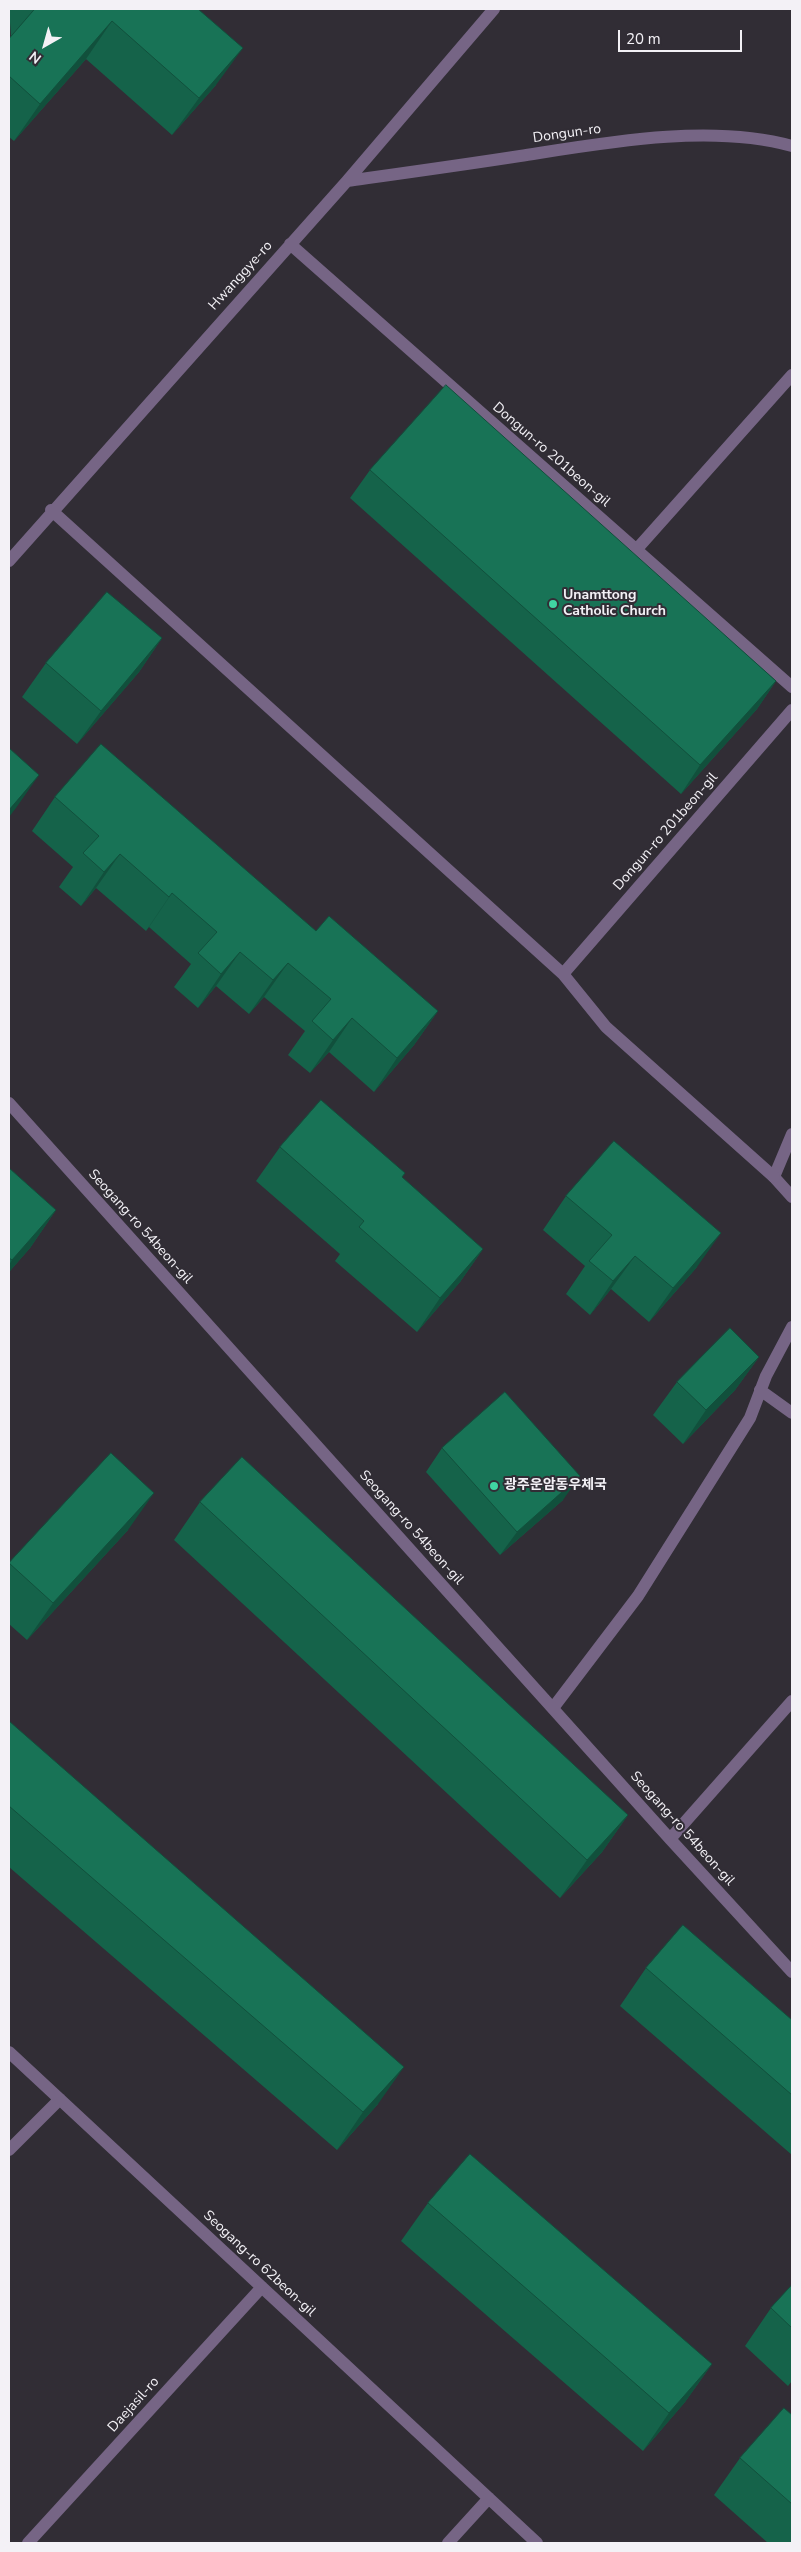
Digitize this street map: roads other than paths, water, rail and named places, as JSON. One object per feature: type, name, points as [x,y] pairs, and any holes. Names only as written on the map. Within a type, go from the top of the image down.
[{"type":"street","name":"Hwanggye-ro","points":[[9,560],[347,181],[494,9]]},
{"type":"street","name":"Dongun-ro","points":[[347,181],[587,146],[705,135],[740,137],[792,146]]},
{"type":"street","name":"Dongun-ro 201beon-gil","points":[[290,244],[792,688]]},
{"type":"street","points":[[636,550],[792,375]]},
{"type":"street","points":[[52,510],[563,974],[606,1027],[774,1177],[792,1197]]},
{"type":"street","name":"Dongun-ro 201beon-gil","points":[[563,974],[792,710]]},
{"type":"street","name":"Seogang-ro 54beon-gil","points":[[9,1102],[670,1840],[792,1972]]},
{"type":"street","points":[[774,1177],[792,1134]]},
{"type":"street","points":[[553,1708],[638,1596],[750,1418],[760,1390],[792,1327]]},
{"type":"street","points":[[760,1390],[792,1414]]},
{"type":"street","points":[[670,1840],[792,1701]]},
{"type":"street","name":"Seogang-ro 62beon-gil","points":[[9,2052],[538,2543]]},
{"type":"street","points":[[9,2150],[60,2100]]},
{"type":"street","name":"Daejasil-ro","points":[[28,2543],[262,2287]]},
{"type":"street","points":[[448,2543],[489,2498]]},
{"type":"place","name":"Unamttong Catholic Church","points":[[553,604]]},
{"type":"place","name":"광주운암동우체국","points":[[494,1486]]}]
